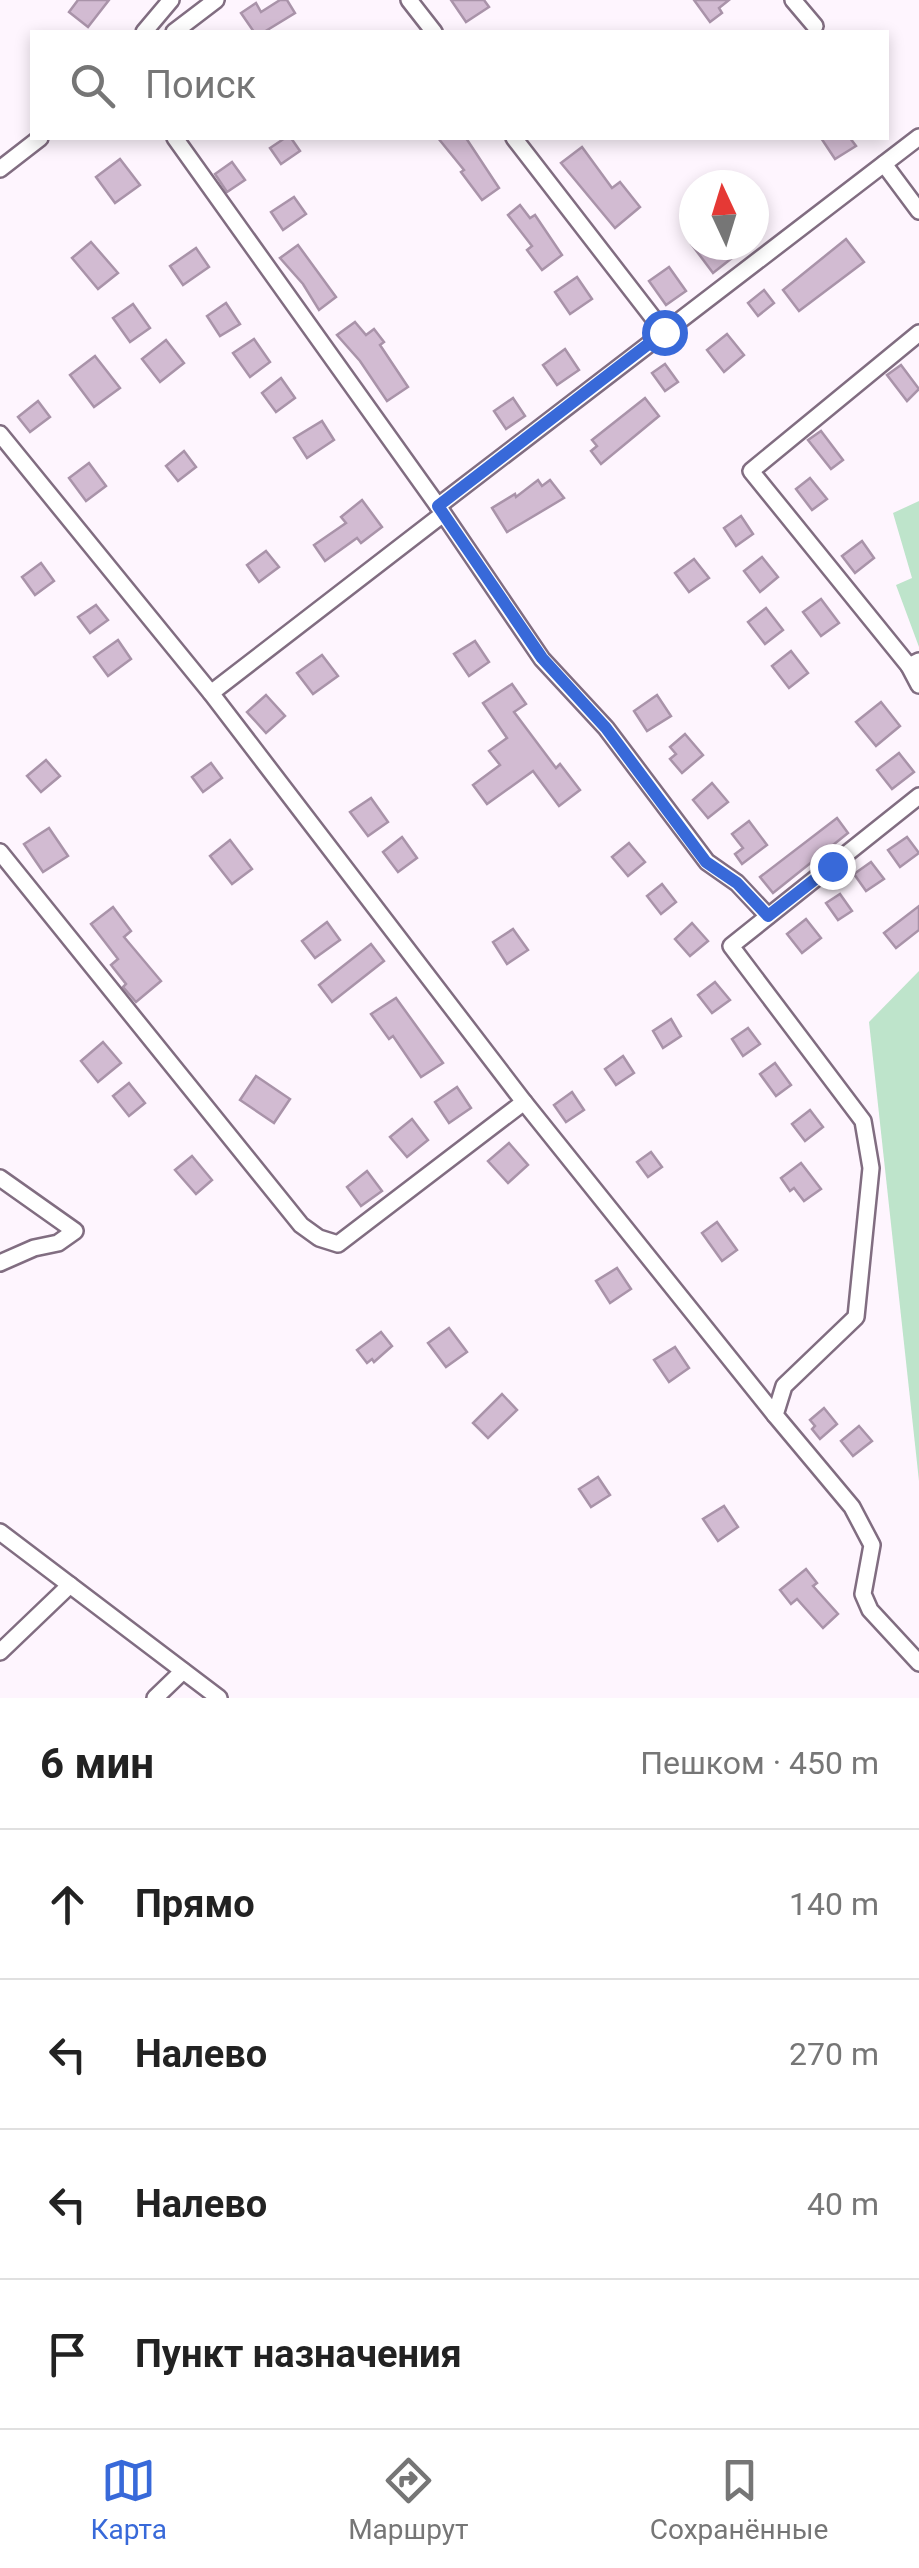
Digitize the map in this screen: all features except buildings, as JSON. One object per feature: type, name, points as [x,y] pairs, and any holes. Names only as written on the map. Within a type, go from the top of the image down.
[{"type":"street","points":[[146,30],[171,0]]},
{"type":"street","points":[[177,30],[216,0]]},
{"type":"street","points":[[408,0],[432,30]]},
{"type":"street","points":[[793,0],[815,26]]},
{"type":"street","points":[[210,693],[664,332],[919,137]]},
{"type":"street","points":[[0,169],[37,140]]},
{"type":"street","points":[[176,140],[542,658],[606,728],[706,862],[737,883],[768,916]]},
{"type":"street","points":[[516,140],[664,332]]},
{"type":"street","points":[[884,164],[919,211]]},
{"type":"street","points":[[919,333],[752,471],[914,663],[919,685]]},
{"type":"street","points":[[0,434],[210,693],[524,1102],[852,1506],[872,1545],[863,1594],[870,1610],[919,1663]]},
{"type":"street","points":[[775,1415],[784,1386],[856,1317],[871,1168],[863,1121],[731,946],[919,796]]},
{"type":"street","points":[[0,852],[301,1225],[319,1238],[338,1244],[524,1102]]},
{"type":"street","points":[[0,1178],[74,1231],[58,1244],[34,1248],[0,1263]]},
{"type":"street","points":[[0,1532],[219,1698]]},
{"type":"street","points":[[0,1652],[70,1585]]},
{"type":"street","points":[[154,1698],[184,1671]]},
{"type":"green space","points":[[919,501],[919,647],[896,585],[912,578],[893,513]]},
{"type":"green space","points":[[919,971],[919,1481],[869,1022]]},
{"type":"route","points":[[664,332],[438,506],[542,658],[606,728],[706,862],[737,883],[768,916],[832,866]]}]
